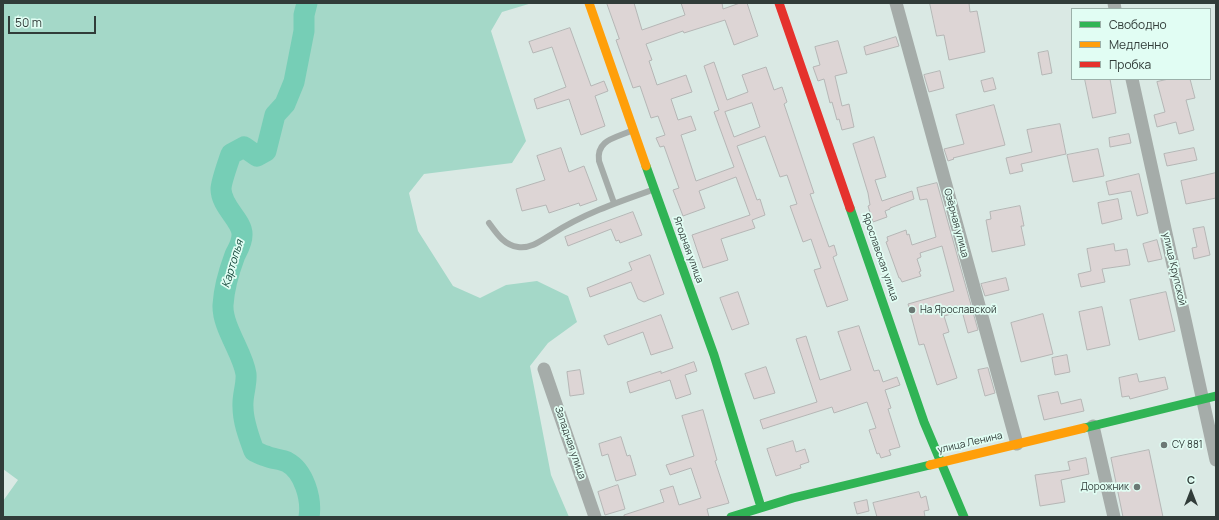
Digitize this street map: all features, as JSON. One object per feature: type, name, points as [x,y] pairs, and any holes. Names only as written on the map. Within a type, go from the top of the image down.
[{"type":"street","name":"Ягодная улица","points":[[589,3],[725,386],[742,450],[761,507]]},
{"type":"street","name":"Ярославская улица","points":[[780,3],[925,423],[964,517]]},
{"type":"street","name":"Озёрная улица","points":[[896,3],[1017,444]]},
{"type":"street","name":"улица Крупской","points":[[1132,80],[1216,460]]},
{"type":"street","name":"Западная улица","points":[[544,369],[595,517]]},
{"type":"street","name":"улица Ленина","points":[[731,517],[793,498],[1216,396]]},
{"type":"street","points":[[1093,426],[1114,517]]},
{"type":"lane","points":[[614,203],[599,161],[599,149],[603,144],[610,140],[633,130]]},
{"type":"lane","points":[[489,223],[504,241],[518,247],[526,247],[543,240],[575,220],[614,203],[654,189]]},
{"type":"green space","points":[[3,3],[532,3],[502,12],[491,31],[526,141],[512,163],[424,174],[409,193],[418,231],[453,286],[480,298],[506,285],[537,281],[568,296],[577,322],[548,343],[530,366],[551,475],[569,517],[3,517],[3,501],[18,480],[3,469]]},
{"type":"building","points":[[607,3],[634,3],[642,30],[685,15],[681,3],[722,3],[723,9],[740,3],[747,3],[758,36],[734,45],[725,20],[684,33],[683,31],[646,44],[652,60],[649,61],[657,85],[686,75],[692,92],[671,99],[678,120],[691,116],[696,130],[681,135],[696,181],[734,167],[714,112],[719,110],[704,66],[714,62],[727,100],[748,92],[742,75],[766,67],[774,90],[782,87],[787,102],[784,104],[814,193],[810,194],[829,247],[834,245],[837,255],[833,257],[848,300],[827,307],[814,270],[821,268],[811,239],[803,242],[790,206],[797,204],[787,175],[780,177],[765,136],[737,146],[757,200],[760,199],[765,215],[752,220],[755,228],[721,239],[728,260],[703,268],[692,235],[750,215],[736,177],[699,191],[705,208],[683,216],[673,190],[679,188],[664,146],[660,147],[656,138],[665,135],[658,116],[651,118],[640,86],[633,88],[616,40],[619,39]],"holes":[[[752,103],[760,127],[734,137],[725,112]]]},
{"type":"building","points":[[930,3],[969,3],[970,12],[977,11],[985,52],[949,60],[944,35],[937,36]]},
{"type":"building","points":[[570,28],[591,86],[604,81],[608,91],[595,96],[605,126],[581,135],[569,99],[537,109],[534,99],[566,87],[552,47],[533,53],[529,42]]},
{"type":"building","points":[[896,37],[899,46],[866,55],[864,47]]},
{"type":"building","points":[[838,41],[847,73],[835,76],[842,106],[849,104],[854,127],[842,130],[839,119],[837,120],[832,102],[830,103],[824,79],[818,81],[813,67],[820,65],[815,47]]},
{"type":"building","points":[[1048,51],[1052,73],[1042,75],[1038,53]]},
{"type":"building","points":[[940,71],[944,88],[929,92],[924,75]]},
{"type":"building","points":[[993,78],[996,89],[984,92],[981,81]]},
{"type":"building","points":[[1085,80],[1110,80],[1116,113],[1093,118]]},
{"type":"building","points":[[1165,80],[1190,80],[1195,98],[1186,100],[1194,130],[1179,134],[1176,122],[1157,127],[1154,115],[1165,112],[1157,82]]},
{"type":"building","points":[[994,105],[1005,145],[953,158],[954,159],[948,161],[944,149],[964,144],[956,115]]},
{"type":"building","points":[[1060,124],[1066,154],[1021,164],[1023,171],[1010,174],[1006,158],[1032,152],[1027,130]]},
{"type":"building","points":[[1129,134],[1131,143],[1110,147],[1109,138]]},
{"type":"building","points":[[874,137],[886,177],[875,180],[882,201],[912,191],[914,199],[890,208],[885,211],[887,217],[873,222],[868,206],[870,205],[868,193],[853,144]]},
{"type":"building","points":[[561,148],[569,172],[584,166],[597,200],[580,206],[579,203],[549,213],[546,205],[522,211],[516,189],[545,180],[537,156]]},
{"type":"building","points":[[1194,148],[1197,160],[1167,166],[1164,154]]},
{"type":"building","points":[[1098,149],[1104,176],[1073,182],[1067,155]]},
{"type":"building","points":[[1216,173],[1216,198],[1186,204],[1181,181]]},
{"type":"building","points":[[1139,174],[1148,213],[1137,216],[1131,191],[1109,195],[1106,182]]},
{"type":"building","points":[[937,183],[978,330],[968,333],[962,311],[944,316],[949,332],[943,334],[957,378],[937,385],[924,344],[919,345],[908,304],[954,291],[942,246],[920,253],[921,257],[917,259],[921,276],[902,282],[899,278],[886,242],[888,241],[887,237],[906,230],[907,235],[909,234],[912,245],[936,237],[927,199],[920,200],[917,188]]},
{"type":"building","points":[[1118,199],[1122,219],[1102,224],[1098,203]]},
{"type":"building","points":[[1020,206],[1024,226],[1021,226],[1025,245],[992,252],[986,220],[991,219],[990,212]]},
{"type":"building","points":[[633,212],[642,235],[620,243],[619,240],[616,241],[611,229],[568,246],[565,237]]},
{"type":"building","points":[[1204,227],[1210,255],[1194,259],[1192,248],[1197,247],[1193,229]]},
{"type":"building","points":[[1157,240],[1162,259],[1148,262],[1143,244]]},
{"type":"building","points":[[1114,244],[1115,251],[1127,249],[1130,265],[1102,269],[1105,282],[1081,287],[1078,274],[1091,271],[1087,249]]},
{"type":"building","points":[[650,255],[664,294],[644,302],[638,299],[631,282],[590,297],[587,288],[632,270],[629,263]]},
{"type":"building","points":[[1006,278],[1009,290],[985,296],[981,284]]},
{"type":"building","points":[[738,292],[749,324],[732,330],[720,298]]},
{"type":"building","points":[[1166,292],[1175,331],[1139,340],[1130,300]]},
{"type":"building","points":[[1102,307],[1110,345],[1087,350],[1079,312]]},
{"type":"building","points":[[1043,314],[1053,354],[1021,362],[1011,323]]},
{"type":"building","points":[[661,315],[673,348],[651,355],[643,332],[608,345],[604,336]]},
{"type":"building","points":[[859,326],[874,371],[879,370],[883,382],[897,377],[900,385],[885,390],[891,408],[888,409],[900,447],[889,450],[891,455],[881,458],[879,453],[877,454],[869,430],[876,428],[867,402],[834,413],[832,407],[763,429],[760,420],[817,402],[796,339],[806,336],[820,380],[851,370],[838,332]]},
{"type":"building","points":[[1067,355],[1070,372],[1055,375],[1052,358]]},
{"type":"building","points":[[694,362],[697,371],[685,375],[691,394],[676,399],[670,380],[630,393],[627,382]]},
{"type":"building","points":[[766,367],[775,393],[754,399],[745,374]]},
{"type":"building","points":[[988,368],[995,393],[985,396],[978,370]]},
{"type":"building","points":[[580,370],[584,394],[570,396],[567,372]]},
{"type":"building","points":[[1137,374],[1139,382],[1165,377],[1168,389],[1130,399],[1129,396],[1122,397],[1119,378]]},
{"type":"building","points":[[1058,392],[1061,404],[1081,399],[1084,411],[1044,420],[1038,396]]},
{"type":"building","points":[[703,410],[717,460],[715,461],[729,503],[707,509],[709,517],[624,517],[624,515],[664,502],[660,490],[673,486],[679,505],[701,498],[691,468],[670,475],[666,465],[694,456],[682,416]]},
{"type":"building","points":[[621,437],[627,456],[630,455],[636,475],[616,481],[608,454],[602,456],[599,444]]},
{"type":"building","points":[[793,441],[796,452],[805,449],[809,462],[800,465],[801,468],[776,476],[767,449]]},
{"type":"building","name":"Дорожник","points":[[1149,450],[1163,517],[1123,517],[1111,458]]},
{"type":"building","points":[[1086,458],[1089,474],[1061,480],[1065,502],[1040,506],[1035,475],[1070,470],[1068,462]]},
{"type":"building","points":[[618,485],[625,509],[605,515],[598,492]]},
{"type":"building","points":[[919,492],[921,498],[926,496],[929,510],[924,511],[925,517],[877,517],[873,503]]},
{"type":"building","points":[[867,500],[869,511],[857,514],[854,503]]},
{"type":"waterway","name":"Картопья","points":[[307,3],[304,15],[304,31],[294,82],[285,104],[275,115],[266,151],[257,156],[244,147],[231,154],[223,177],[221,189],[224,202],[239,224],[242,235],[241,243],[235,255],[227,280],[223,305],[226,322],[241,357],[246,374],[243,403],[244,418],[254,451],[262,455],[287,462],[298,472],[306,486],[308,494],[310,510],[309,517]]},
{"type":"traffic: fast","points":[[646,166],[714,355],[761,507]]},
{"type":"traffic: fast","points":[[850,208],[924,422],[964,517]]},
{"type":"traffic: fast","points":[[1084,428],[1216,396]]},
{"type":"traffic: fast","points":[[731,517],[793,498],[930,465]]},
{"type":"traffic: slow","points":[[589,3],[646,166]]},
{"type":"traffic: slow","points":[[930,465],[1084,428]]},
{"type":"traffic: jam","points":[[779,3],[850,208]]},
{"type":"place","name":"На Ярославской","points":[[912,310]]},
{"type":"place","name":"СУ 881","points":[[1164,445]]},
{"type":"place","name":"Дорожник","points":[[1137,487]]}]
